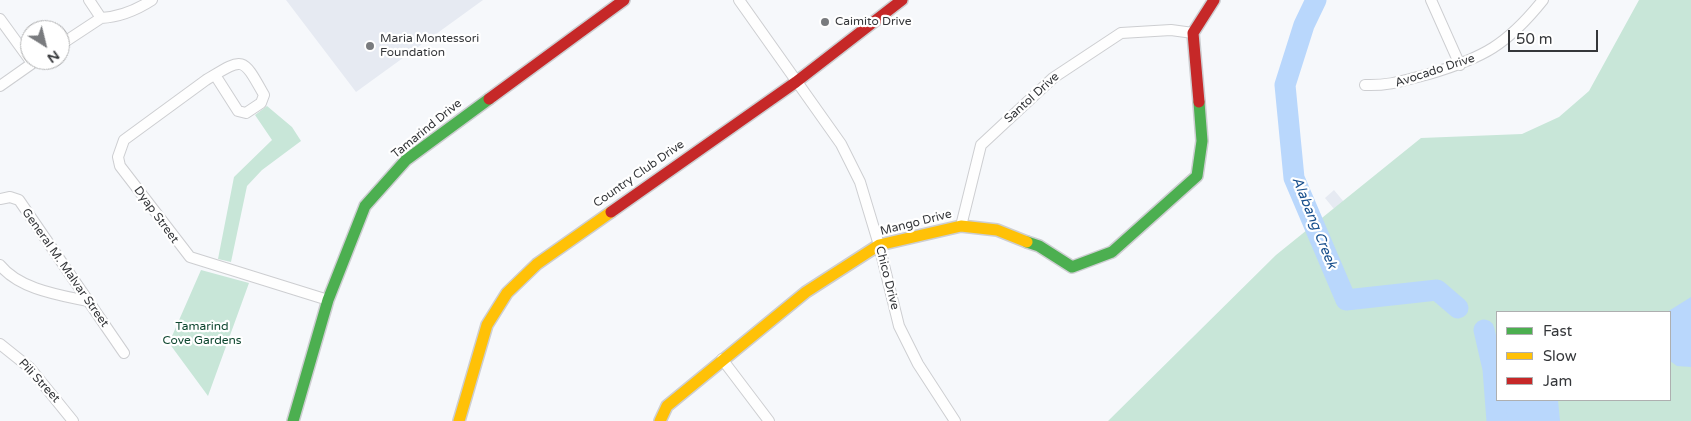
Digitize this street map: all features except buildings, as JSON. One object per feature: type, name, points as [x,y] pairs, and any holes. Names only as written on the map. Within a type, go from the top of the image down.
[{"type":"street","points":[[88,0],[101,18]]},
{"type":"street","points":[[70,38],[101,18],[129,13],[152,0]]},
{"type":"street","name":"Tamarind Drive","points":[[293,421],[328,300],[365,206],[406,160],[624,0]]},
{"type":"street","points":[[739,0],[796,82]]},
{"type":"street","name":"Country Club Drive","points":[[459,421],[487,325],[506,293],[537,264],[796,82],[902,0]]},
{"type":"street","points":[[1193,33],[1214,0]]},
{"type":"street","points":[[1431,0],[1460,65]]},
{"type":"street","name":"Avocado Drive","points":[[1365,85],[1388,86],[1460,65],[1488,52],[1525,22],[1543,0]]},
{"type":"street","points":[[0,19],[20,44]]},
{"type":"street","name":"Santol Drive","points":[[961,226],[981,145],[1053,78],[1121,32],[1171,30],[1193,33]]},
{"type":"street","name":"Mango Drive","points":[[660,421],[667,406],[722,359],[806,292],[879,245],[961,226],[997,230],[1039,246],[1072,267],[1112,252],[1197,176],[1202,141],[1193,33]]},
{"type":"street","name":"Dyap Street","points":[[214,75],[238,111],[246,113],[261,103],[264,95],[249,67],[236,62],[214,75],[124,140],[118,157],[120,166],[190,257],[328,300]]},
{"type":"street","points":[[0,86],[23,70]]},
{"type":"street","name":"Chico Drive","points":[[796,82],[841,144],[860,182],[879,245],[899,326],[918,364],[955,421]]},
{"type":"street","name":"General M. Malvar Street","points":[[0,199],[10,197],[18,200],[124,353]]},
{"type":"street","points":[[0,264],[22,282],[62,296],[87,301]]},
{"type":"street","name":"Pili Street","points":[[0,344],[30,368],[73,421]]},
{"type":"street","points":[[722,359],[770,421]]},
{"type":"shaded area","name":"Maria Montessori Foundation","points":[[286,0],[483,0],[356,92]]},
{"type":"shaded area","points":[[1334,190],[1344,202],[1334,209],[1325,198]]},
{"type":"green space","points":[[1639,0],[1691,0],[1691,421],[1108,421],[1276,255],[1421,138],[1522,134],[1559,117],[1589,91]]},
{"type":"green space","points":[[267,106],[292,127],[301,141],[262,170],[247,186],[231,262],[218,259],[234,177],[272,140],[255,115]]},
{"type":"green space","name":"Tamarind Cove Gardens","points":[[201,270],[249,283],[208,396],[169,343]]},
{"type":"water","points":[[1691,297],[1691,367],[1677,366],[1671,362],[1671,311],[1669,311]]},
{"type":"water","points":[[1504,401],[1558,401],[1560,421],[1506,421]]},
{"type":"waterway","name":"Alabang Creek","points":[[1316,0],[1304,25],[1285,85],[1294,178],[1346,300],[1437,290],[1458,308]]},
{"type":"waterway","name":"Alabang Creek","points":[[1484,330],[1493,369],[1497,421]]},
{"type":"traffic: fast","points":[[293,421],[328,300],[365,206],[406,160],[489,99]]},
{"type":"traffic: fast","points":[[1027,242],[1039,246],[1072,267],[1112,252],[1197,176],[1202,141],[1199,102]]},
{"type":"traffic: slow","points":[[459,421],[487,325],[507,293],[537,264],[611,212]]},
{"type":"traffic: slow","points":[[660,421],[667,406],[806,292],[879,245],[961,226],[997,230],[1027,242]]},
{"type":"traffic: jam","points":[[489,99],[624,0]]},
{"type":"traffic: jam","points":[[611,212],[796,82],[902,0]]},
{"type":"traffic: jam","points":[[1199,102],[1193,33],[1214,0]]},
{"type":"place","name":"Caimito Drive","points":[[825,22]]},
{"type":"place","name":"Maria Montessori Foundation","points":[[370,46]]}]
